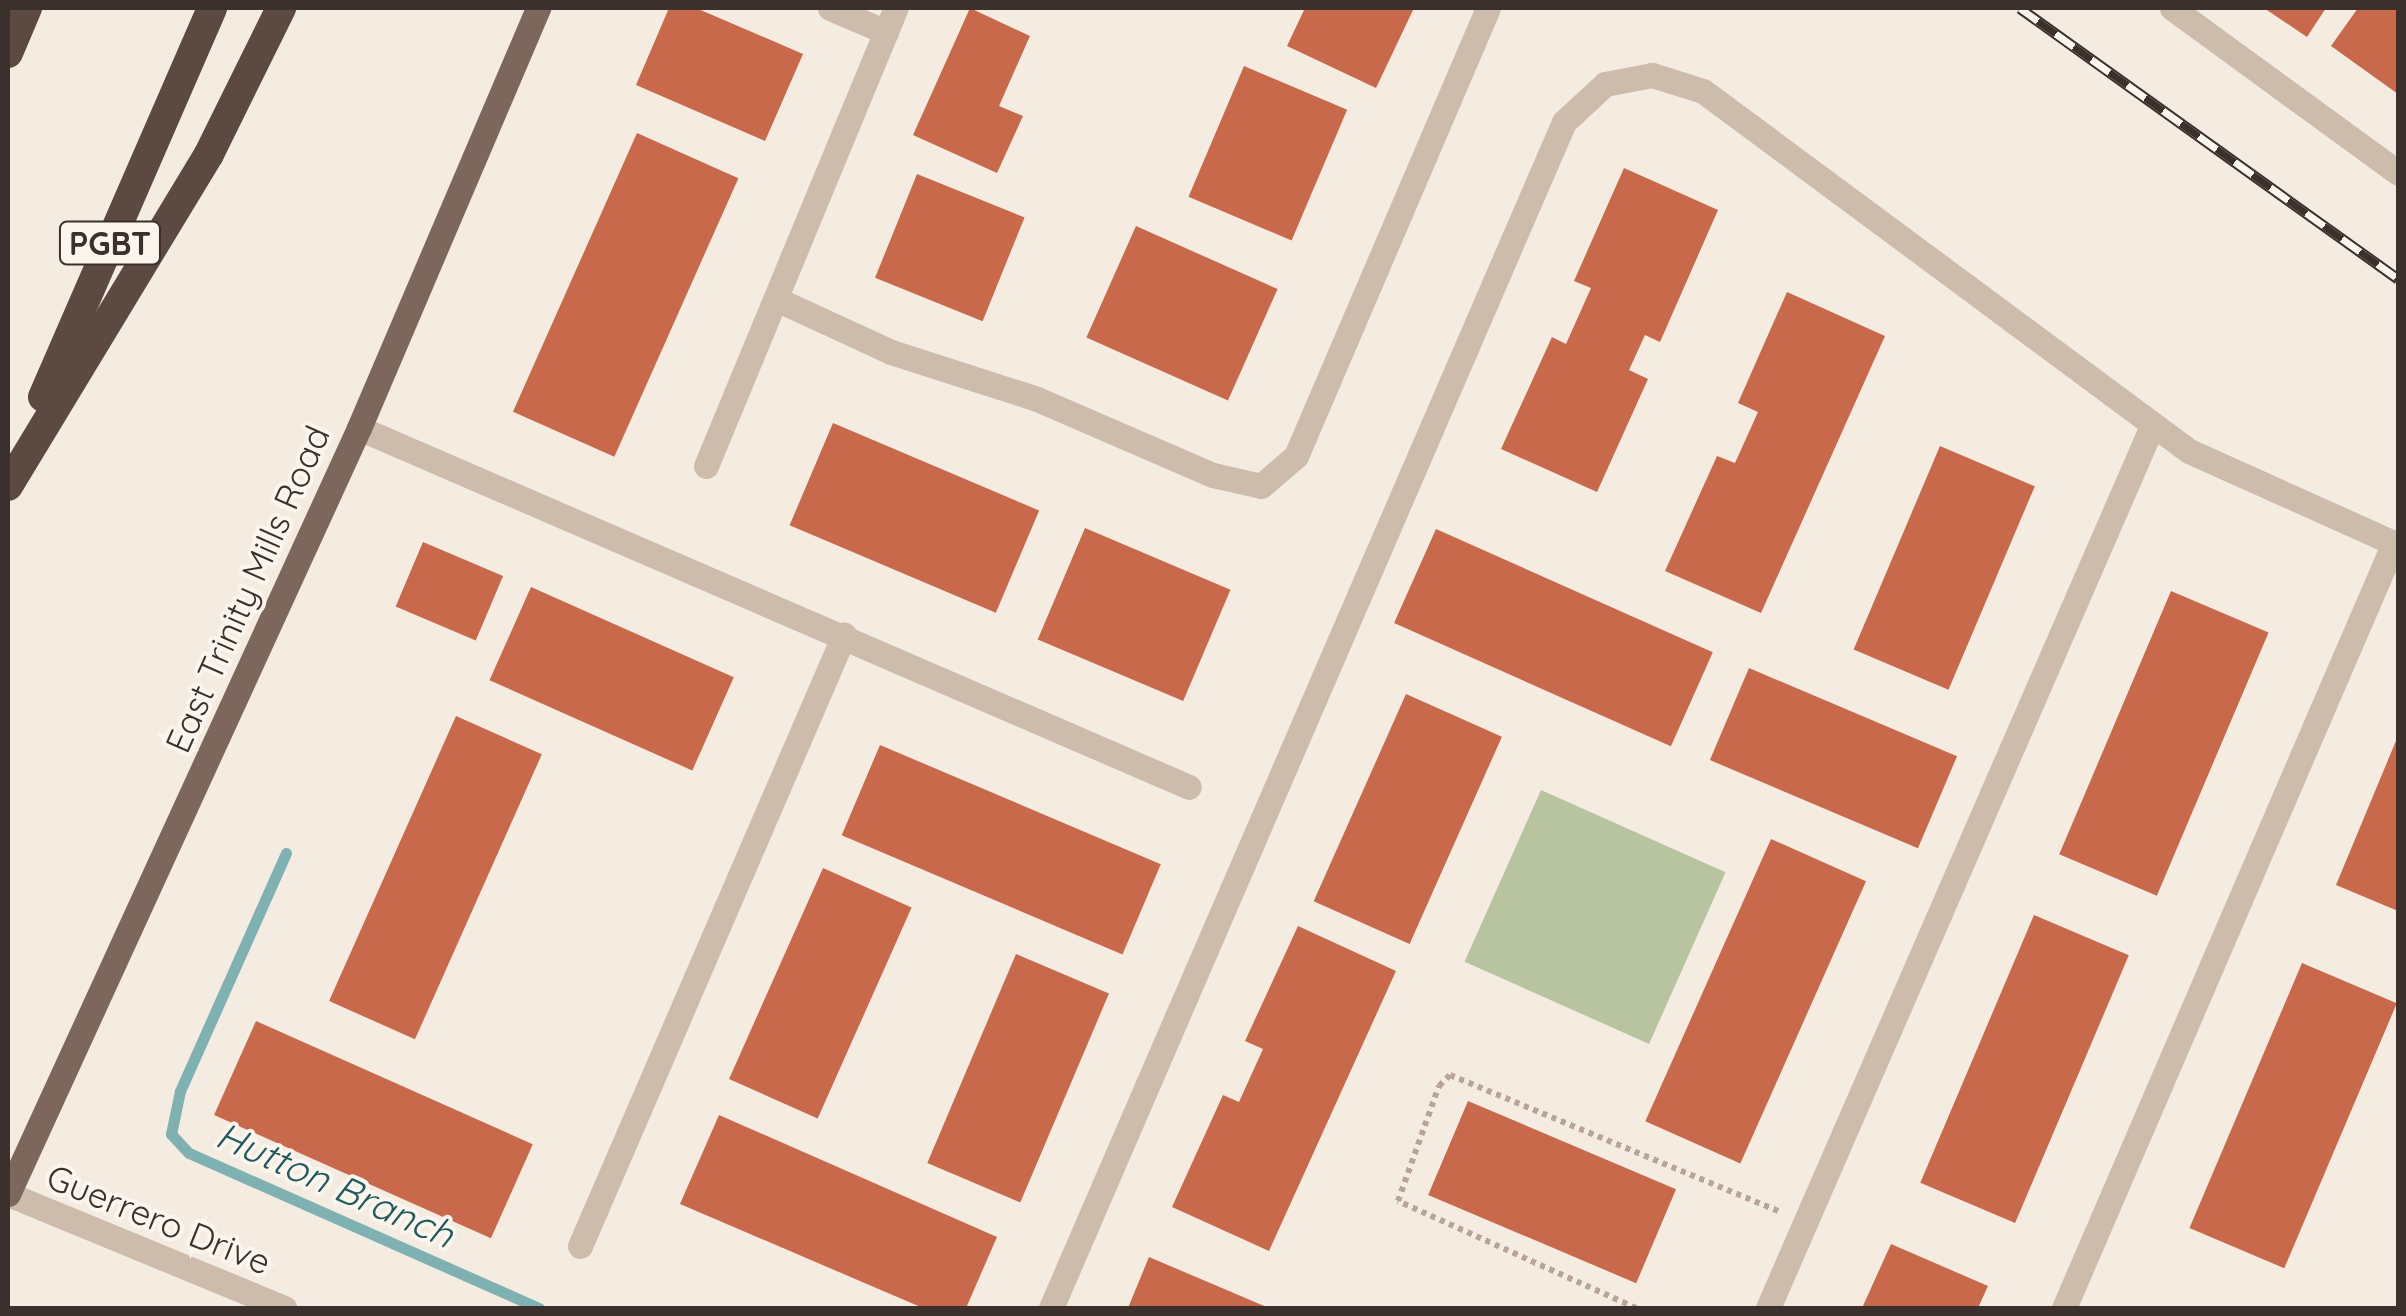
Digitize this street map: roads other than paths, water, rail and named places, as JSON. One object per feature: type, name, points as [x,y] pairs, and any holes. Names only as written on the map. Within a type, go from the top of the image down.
[{"type":"highway","points":[[8,53],[27,8]]},
{"type":"highway","name":"PGBT","points":[[8,478],[212,8]]},
{"type":"highway","points":[[8,486],[209,154],[280,8]]},
{"type":"main road","name":"East Trinity Mills Road","points":[[8,1194],[359,428],[538,8]]},
{"type":"street","points":[[706,466],[891,20],[830,8]]},
{"type":"street","points":[[776,299],[891,352],[1037,399],[1213,474],[1261,486],[1296,456],[1488,8]]},
{"type":"street","points":[[2172,8],[2398,174]]},
{"type":"street","points":[[1051,1308],[1564,122],[1604,84],[1652,75],[1703,91],[2190,451],[2396,544],[2064,1308]]},
{"type":"street","points":[[1768,1308],[2152,426]]},
{"type":"street","points":[[359,428],[1189,786]]},
{"type":"street","points":[[580,1246],[844,635]]},
{"type":"street","name":"Guerrero Drive","points":[[8,1194],[284,1308]]},
{"type":"waterway","name":"Hutton Branch","points":[[286,853],[180,1091],[171,1134],[189,1153],[539,1308]]},
{"type":"railway","points":[[2020,8],[2398,279]]}]
